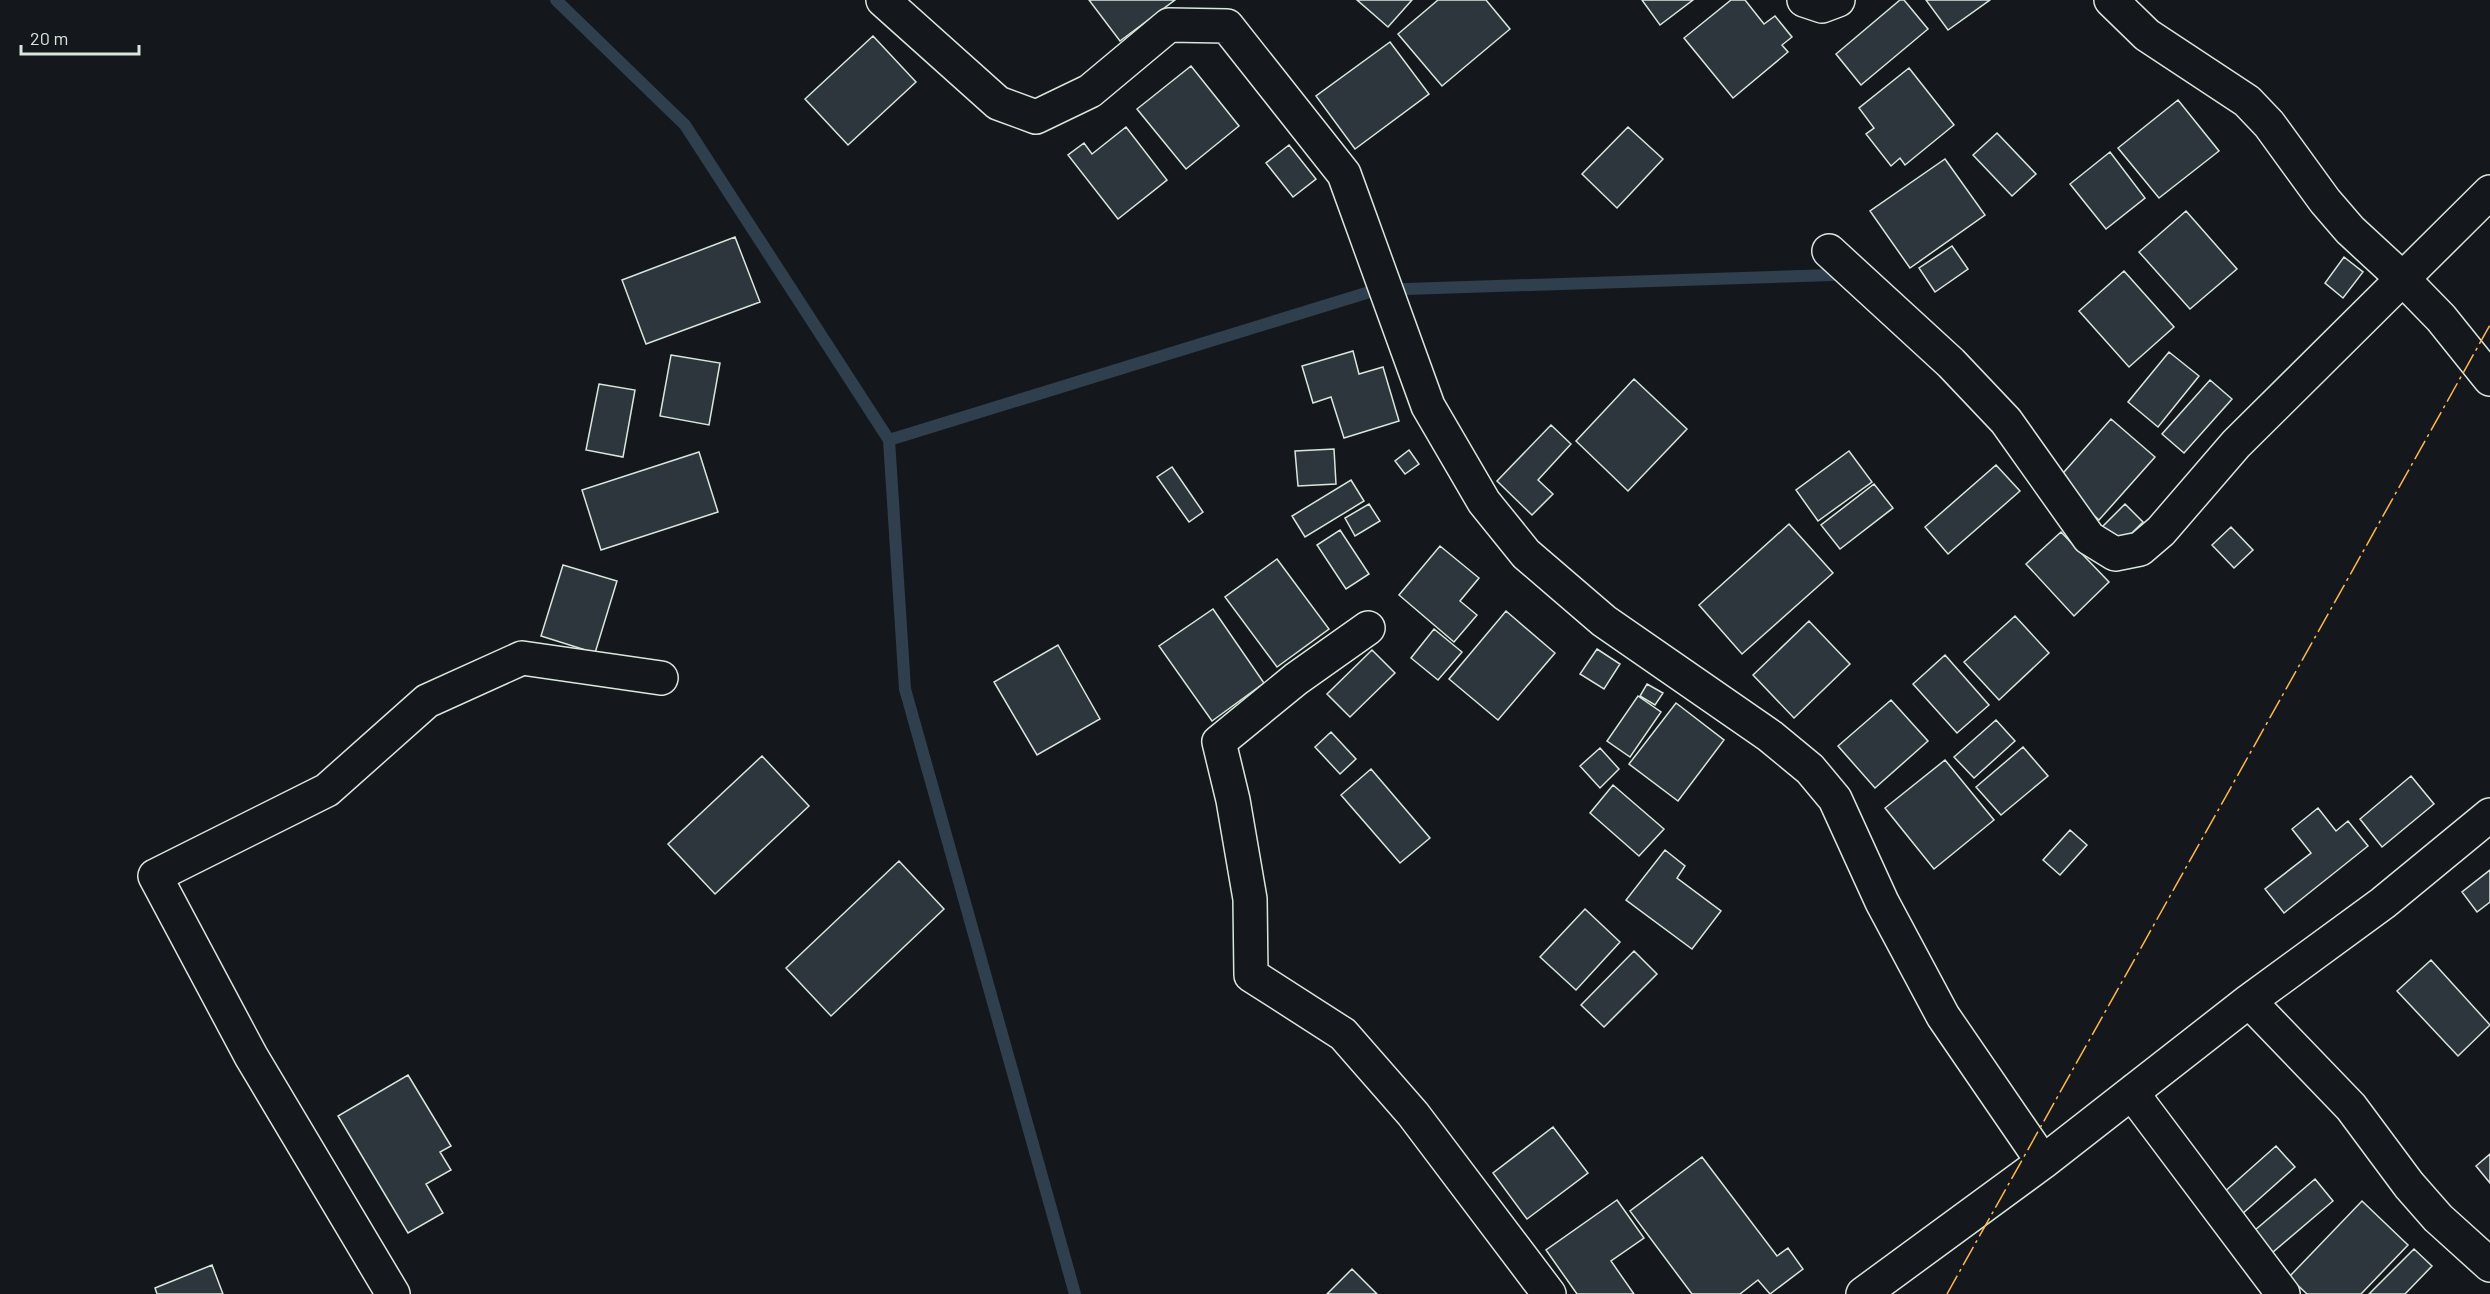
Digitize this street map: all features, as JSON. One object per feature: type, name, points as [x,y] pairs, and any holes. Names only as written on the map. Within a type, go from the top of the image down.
[{"type":"street","points":[[883,0],[998,103],[1036,117],[1090,91],[1169,25],[1227,26],[1344,174],[1428,406],[1484,502],[1526,554],[1604,621],[1770,736],[1810,769],[1835,799],[1882,902],[1943,1016],[2043,1162]]},
{"type":"street","points":[[1804,0],[1822,6],[1838,0]]},
{"type":"street","points":[[2111,0],[2147,35],[2247,101],[2270,124],[2325,201],[2350,230],[2441,318],[2490,379]]},
{"type":"street","points":[[1829,250],[1951,363],[1998,413],[2088,538],[2115,554],[2140,549],[2161,531],[2236,444],[2490,192]]},
{"type":"street","points":[[1368,628],[1296,679],[1219,742],[1233,800],[1250,899],[1251,975],[1343,1034],[1413,1114],[1549,1294]]},
{"type":"street","points":[[393,1294],[251,1056],[155,876],[327,789],[427,701],[522,658],[661,678]]},
{"type":"street","points":[[1863,1294],[2043,1162],[2249,1001],[2383,903],[2490,815]]},
{"type":"street","points":[[2249,1001],[2350,1107],[2409,1185],[2438,1218],[2490,1265]]},
{"type":"street","points":[[2135,1090],[2141,1105],[2283,1294]]},
{"type":"building","points":[[1089,0],[1175,0],[1120,41]]},
{"type":"building","points":[[1357,0],[1412,0],[1388,27]]},
{"type":"building","points":[[1438,0],[1486,0],[1510,29],[1442,86],[1398,34]]},
{"type":"building","points":[[1642,0],[1693,0],[1660,25]]},
{"type":"building","points":[[1731,0],[1745,0],[1764,24],[1775,16],[1792,37],[1782,45],[1788,52],[1733,98],[1684,38]]},
{"type":"building","points":[[1900,0],[1904,0],[1928,29],[1861,85],[1836,54]]},
{"type":"building","points":[[1926,0],[1990,0],[1948,30]]},
{"type":"building","points":[[873,36],[916,82],[848,145],[805,99]]},
{"type":"building","points":[[1390,42],[1429,94],[1355,149],[1316,96]]},
{"type":"building","points":[[1191,66],[1239,126],[1186,169],[1137,109]]},
{"type":"building","points":[[1909,68],[1954,125],[1905,165],[1900,158],[1891,166],[1866,134],[1874,128],[1859,108]]},
{"type":"building","points":[[2178,100],[2219,151],[2159,198],[2118,148]]},
{"type":"building","points":[[1126,127],[1167,180],[1118,219],[1068,155],[1084,143],[1092,154]]},
{"type":"building","points":[[1628,127],[1663,159],[1617,208],[1582,174]]},
{"type":"building","points":[[1997,133],[2036,174],[2012,196],[1973,155]]},
{"type":"building","points":[[1289,145],[1316,179],[1293,197],[1266,163]]},
{"type":"building","points":[[2110,152],[2145,198],[2106,229],[2070,184]]},
{"type":"building","points":[[1945,159],[1985,215],[1910,268],[1870,211]]},
{"type":"building","points":[[2186,211],[2237,269],[2190,309],[2139,252]]},
{"type":"building","points":[[735,237],[760,302],[646,344],[622,280]]},
{"type":"building","points":[[1952,246],[1968,269],[1935,292],[1919,268]]},
{"type":"building","points":[[2344,257],[2363,272],[2343,298],[2325,283]]},
{"type":"building","points":[[2124,271],[2174,327],[2129,367],[2079,311]]},
{"type":"building","points":[[1353,351],[1359,374],[1383,367],[1399,421],[1344,438],[1331,397],[1313,403],[1302,366]]},
{"type":"building","points":[[2169,352],[2199,376],[2158,427],[2128,402]]},
{"type":"building","points":[[671,355],[720,363],[709,425],[660,416]]},
{"type":"building","points":[[1634,379],[1687,429],[1628,491],[1576,441]]},
{"type":"building","points":[[2210,380],[2232,399],[2184,453],[2162,434]]},
{"type":"building","points":[[599,384],[635,390],[623,457],[586,450]]},
{"type":"building","points":[[2111,419],[2155,457],[2099,520],[2056,481]]},
{"type":"building","points":[[1551,425],[1571,444],[1538,480],[1553,494],[1532,515],[1497,481]]},
{"type":"building","points":[[1334,449],[1336,484],[1298,486],[1295,451]]},
{"type":"building","points":[[1409,450],[1419,464],[1405,474],[1395,461]]},
{"type":"building","points":[[1849,451],[1872,482],[1818,521],[1796,490]]},
{"type":"building","points":[[699,452],[718,512],[601,550],[582,490]]},
{"type":"building","points":[[1996,465],[2020,491],[1948,554],[1925,527]]},
{"type":"building","points":[[1172,467],[1203,512],[1189,522],[1157,477]]},
{"type":"building","points":[[1351,480],[1364,501],[1305,537],[1292,516]]},
{"type":"building","points":[[1874,484],[1893,508],[1840,549],[1821,525]]},
{"type":"building","points":[[1369,504],[1380,521],[1355,536],[1345,518]]},
{"type":"building","points":[[2125,504],[2143,522],[2120,545],[2102,527]]},
{"type":"building","points":[[1789,524],[1833,573],[1742,654],[1699,605]]},
{"type":"building","points":[[2231,527],[2253,550],[2234,568],[2212,545]]},
{"type":"building","points":[[1340,530],[1369,574],[1346,589],[1317,545]]},
{"type":"building","points":[[2061,532],[2109,582],[2074,616],[2026,564]]},
{"type":"building","points":[[1440,546],[1479,578],[1460,601],[1477,615],[1454,642],[1399,595]]},
{"type":"building","points":[[1277,559],[1329,629],[1277,667],[1225,597]]},
{"type":"building","points":[[563,565],[617,581],[595,653],[541,636]]},
{"type":"building","points":[[1213,609],[1264,683],[1212,721],[1159,646]]},
{"type":"building","points":[[1506,611],[1555,653],[1498,720],[1449,679]]},
{"type":"building","points":[[2015,616],[2049,653],[1999,700],[1964,662]]},
{"type":"building","points":[[1809,621],[1850,664],[1794,718],[1753,675]]},
{"type":"building","points":[[1434,629],[1462,652],[1438,680],[1411,658]]},
{"type":"building","points":[[1058,645],[1100,719],[1037,755],[994,682]]},
{"type":"building","points":[[1597,649],[1620,664],[1604,689],[1580,674]]},
{"type":"building","points":[[1372,650],[1395,673],[1350,717],[1327,694]]},
{"type":"building","points":[[1945,655],[1989,705],[1957,733],[1913,684]]},
{"type":"building","points":[[1647,684],[1663,693],[1655,705],[1640,696]]},
{"type":"building","points":[[1638,696],[1661,712],[1630,757],[1607,741]]},
{"type":"building","points":[[1891,700],[1928,741],[1875,788],[1838,746]]},
{"type":"building","points":[[1676,703],[1724,740],[1678,801],[1629,764]]},
{"type":"building","points":[[1996,720],[2015,741],[1974,778],[1954,757]]},
{"type":"building","points":[[1331,732],[1356,759],[1340,774],[1315,747]]},
{"type":"building","points":[[2023,747],[2048,776],[2001,815],[1976,787]]},
{"type":"building","points":[[1600,748],[1619,769],[1600,788],[1580,766]]},
{"type":"building","points":[[762,756],[809,806],[715,894],[668,844]]},
{"type":"building","points":[[1945,760],[1994,820],[1934,869],[1885,808]]},
{"type":"building","points":[[1371,769],[1430,838],[1400,863],[1341,795]]},
{"type":"building","points":[[2411,776],[2434,804],[2382,847],[2360,819]]},
{"type":"building","points":[[1613,785],[1664,829],[1639,856],[1590,813]]},
{"type":"building","points":[[2318,808],[2336,831],[2348,821],[2368,846],[2284,913],[2265,889],[2311,853],[2292,829]]},
{"type":"building","points":[[2070,830],[2087,845],[2060,875],[2043,860]]},
{"type":"building","points":[[1665,850],[1685,866],[1677,878],[1721,911],[1692,949],[1626,900]]},
{"type":"building","points":[[899,861],[944,909],[831,1016],[786,968]]},
{"type":"building","points":[[2490,870],[2490,902],[2477,912],[2462,892]]},
{"type":"building","points":[[1585,909],[1620,942],[1576,990],[1540,957]]},
{"type":"building","points":[[1634,951],[1657,974],[1604,1027],[1581,1005]]},
{"type":"building","points":[[2431,960],[2490,1025],[2458,1056],[2397,991]]},
{"type":"building","points":[[408,1075],[451,1146],[440,1152],[451,1170],[426,1184],[443,1213],[408,1233],[338,1116]]},
{"type":"building","points":[[1553,1127],[1588,1173],[1527,1219],[1493,1173]]},
{"type":"building","points":[[2276,1146],[2295,1167],[2241,1215],[2222,1194]]},
{"type":"building","points":[[2490,1154],[2490,1183],[2476,1166]]},
{"type":"building","points":[[1702,1157],[1777,1256],[1788,1248],[1803,1269],[1770,1294],[1758,1280],[1740,1294],[1692,1294],[1630,1211]]},
{"type":"building","points":[[2315,1179],[2333,1201],[2266,1258],[2248,1236]]},
{"type":"building","points":[[1617,1200],[1644,1238],[1611,1261],[1634,1294],[1577,1294],[1546,1250]]},
{"type":"building","points":[[2362,1201],[2408,1245],[2361,1294],[2307,1294],[2289,1277]]},
{"type":"building","points":[[2414,1249],[2432,1266],[2405,1294],[2369,1294]]},
{"type":"building","points":[[212,1265],[223,1294],[157,1294],[155,1288]]},
{"type":"building","points":[[1352,1269],[1377,1294],[1327,1294]]},
{"type":"waterway","points":[[556,0],[685,125],[889,440],[905,689],[1075,1294]]},
{"type":"waterway","points":[[889,440],[1376,290],[1833,275]]},
{"type":"power","points":[[1947,1294],[2490,325]]}]
